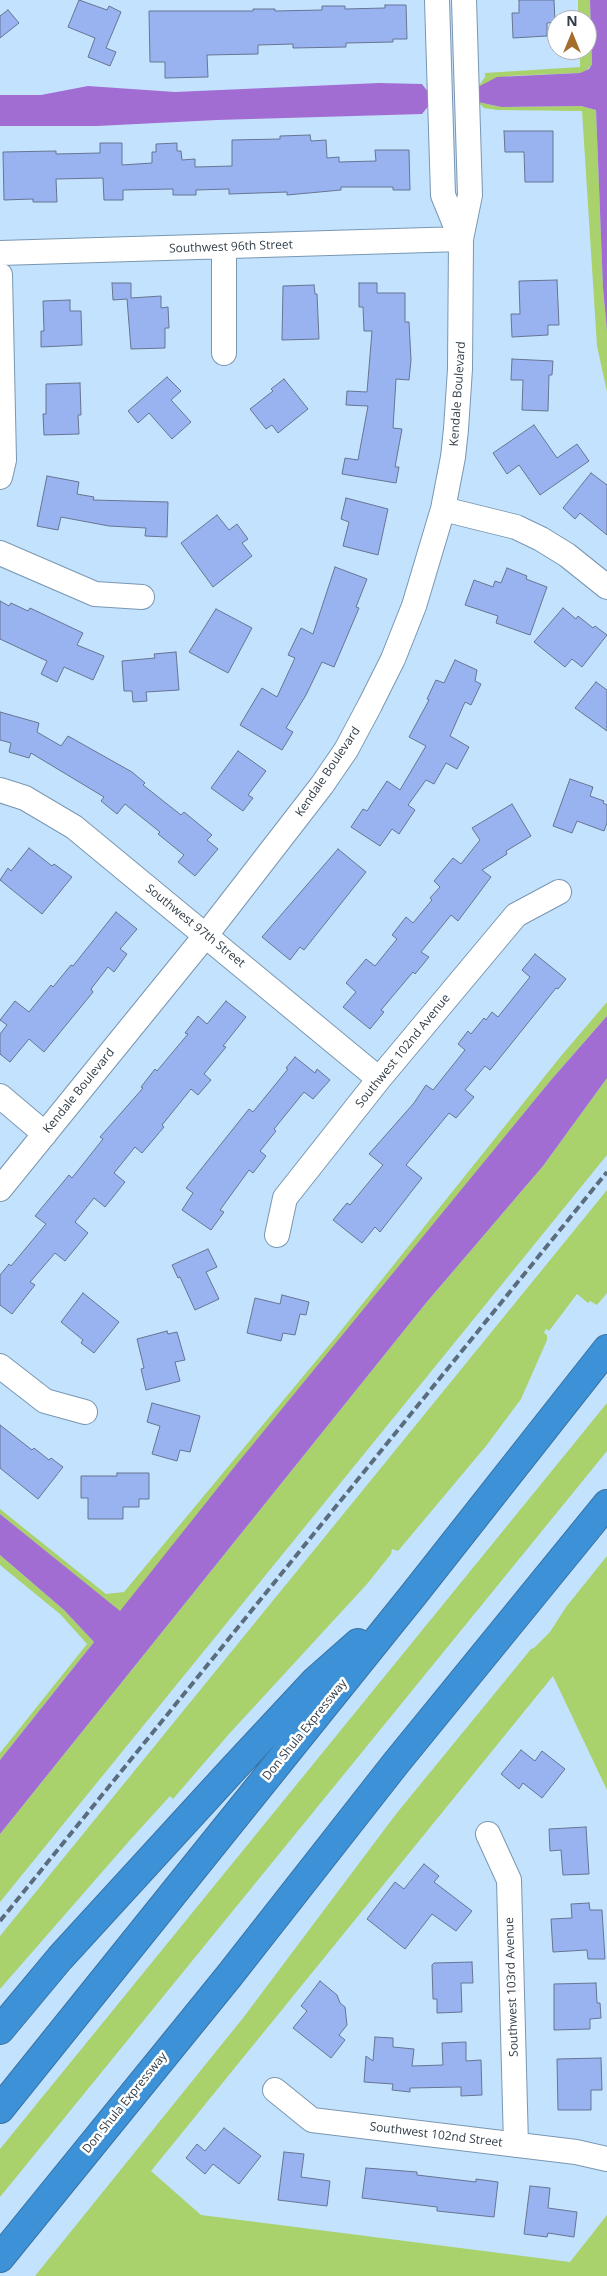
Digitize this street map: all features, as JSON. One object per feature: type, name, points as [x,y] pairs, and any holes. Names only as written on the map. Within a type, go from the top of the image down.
[{"type":"highway","name":"Don Shula Expressway","points":[[0,2109],[414,1594],[607,1349]]},
{"type":"highway","name":"Don Shula Expressway","points":[[0,2258],[223,1983],[402,1755],[607,1504]]},
{"type":"highway","points":[[0,2030],[60,1958],[315,1681],[414,1594]]},
{"type":"street","name":"Kendale Boulevard","points":[[437,0],[443,195],[461,239]]},
{"type":"street","name":"Kendale Boulevard","points":[[0,1189],[206,935],[322,785],[359,727],[393,659],[414,606],[443,509],[454,457],[461,330],[461,239],[470,196],[464,0]]},
{"type":"street","name":"Southwest 96th Street","points":[[0,253],[224,248],[461,239]]},
{"type":"street","points":[[224,248],[224,354]]},
{"type":"street","points":[[0,275],[4,460],[0,477]]},
{"type":"street","points":[[443,509],[516,527],[542,539],[561,550],[607,587]]},
{"type":"street","points":[[0,554],[95,594],[142,597]]},
{"type":"street","name":"Southwest 97th Street","points":[[0,790],[25,798],[74,827],[379,1079]]},
{"type":"street","name":"Southwest 102nd Avenue","points":[[277,1235],[285,1198],[379,1079],[516,915],[559,892]]},
{"type":"street","points":[[0,1096],[44,1134]]},
{"type":"street","points":[[0,1366],[45,1401],[85,1412]]},
{"type":"street","name":"Southwest 103rd Avenue","points":[[488,1834],[509,1880],[516,2145]]},
{"type":"street","name":"Southwest 102nd Street","points":[[275,2090],[312,2120],[576,2152],[607,2159]]},
{"type":"green space","points":[[578,0],[590,0],[590,10],[578,10]]},
{"type":"green space","points":[[580,60],[592,60],[592,64],[586,71],[580,73],[509,76],[478,87],[485,77],[485,73],[580,67]]},
{"type":"green space","points":[[478,102],[501,107],[581,106],[596,110],[603,288],[607,331],[607,392],[597,346],[582,111],[497,110],[484,108]]},
{"type":"green space","points":[[607,1002],[607,1016],[551,1080],[120,1612],[0,1514],[0,1509],[106,1594],[124,1592],[335,1338],[561,1056]]},
{"type":"green space","points":[[607,1078],[607,1155],[0,1902],[0,1834],[426,1303],[543,1166]]},
{"type":"green space","points":[[607,1190],[607,1293],[597,1305],[590,1301],[588,1303],[577,1294],[549,1331],[546,1329],[544,1333],[547,1335],[547,1340],[521,1399],[486,1446],[398,1551],[392,1549],[391,1554],[367,1584],[229,1734],[173,1799],[170,1796],[130,1840],[0,1989],[0,1936]]},
{"type":"green space","points":[[607,1403],[607,1451],[0,2197],[0,2149]]},
{"type":"green space","points":[[0,1555],[64,1610],[94,1642],[0,1760],[0,1753],[87,1644],[60,1614],[0,1565]]},
{"type":"green space","points":[[607,1556],[607,1790],[553,1676],[151,2171],[201,2215],[570,2262],[607,2215],[607,2276],[35,2276],[243,2018],[396,1814],[531,1649],[550,1632],[566,1607]]},
{"type":"shaded area","points":[[590,0],[607,0],[607,331],[603,288],[596,110],[581,106],[501,107],[478,102],[478,87],[497,77],[580,73],[589,69],[592,60],[597,60],[597,10],[590,10]]},
{"type":"shaded area","points":[[379,83],[422,84],[429,93],[430,104],[422,114],[217,120],[97,126],[0,126],[0,95],[41,95],[88,86],[175,92]]},
{"type":"shaded area","points":[[607,1016],[607,1078],[543,1166],[426,1303],[0,1834],[0,1760],[94,1642],[64,1610],[0,1555],[0,1514],[120,1611],[236,1465],[551,1080]]},
{"type":"building","points":[[79,0],[107,10],[109,6],[121,12],[106,48],[116,52],[110,66],[88,57],[95,38],[68,27]]},
{"type":"building","points":[[519,0],[554,0],[554,10],[547,10],[547,36],[513,38],[512,13],[519,13]]},
{"type":"building","points":[[385,5],[406,5],[407,39],[393,39],[393,42],[346,43],[346,47],[293,48],[293,44],[258,45],[258,54],[207,55],[208,77],[165,78],[165,62],[150,62],[149,11],[322,10],[322,6],[345,6],[345,9],[385,8]]},
{"type":"building","points":[[8,10],[19,23],[0,38],[0,16]]},
{"type":"building","points":[[504,131],[553,131],[553,182],[525,182],[524,152],[505,152]]},
{"type":"building","points":[[310,135],[311,141],[326,140],[327,158],[339,157],[339,162],[376,161],[375,150],[409,150],[410,190],[393,190],[393,187],[341,187],[341,190],[287,195],[287,192],[229,194],[229,189],[196,190],[196,195],[173,195],[173,189],[123,190],[123,200],[104,200],[103,178],[56,179],[57,202],[33,202],[33,199],[4,200],[3,152],[56,151],[56,154],[100,153],[100,143],[122,143],[122,165],[152,163],[152,152],[156,152],[156,144],[177,143],[177,151],[181,151],[182,160],[195,159],[195,167],[232,166],[232,140],[280,139],[280,136]]},
{"type":"building","points":[[557,280],[559,325],[548,325],[548,335],[512,337],[511,314],[520,314],[519,281]]},
{"type":"building","points":[[112,283],[131,283],[131,298],[161,296],[161,308],[168,307],[169,328],[165,328],[165,348],[131,349],[127,299],[113,300]]},
{"type":"building","points":[[359,283],[377,283],[377,293],[405,293],[405,322],[409,322],[411,360],[409,380],[396,379],[393,428],[402,429],[395,467],[399,467],[396,483],[342,474],[345,458],[358,460],[368,406],[346,405],[347,391],[367,392],[372,331],[364,331],[363,307],[359,307]]},
{"type":"building","points":[[314,285],[315,294],[317,294],[319,339],[282,340],[283,286]]},
{"type":"building","points":[[70,300],[70,311],[81,311],[82,345],[41,347],[41,331],[44,331],[43,301]]},
{"type":"building","points":[[512,359],[553,361],[552,375],[549,375],[548,411],[522,410],[523,380],[511,380]]},
{"type":"building","points":[[167,377],[181,391],[171,400],[191,422],[172,439],[149,413],[138,423],[128,411]]},
{"type":"building","points":[[284,379],[308,409],[278,433],[272,425],[266,429],[250,409],[273,391],[271,389]]},
{"type":"building","points":[[80,383],[81,415],[78,415],[79,434],[44,435],[43,414],[46,414],[46,384]]},
{"type":"building","points":[[534,425],[557,458],[577,444],[589,461],[540,495],[519,465],[507,474],[493,453]]},
{"type":"building","points":[[591,473],[607,485],[607,535],[580,513],[575,519],[563,508]]},
{"type":"building","points":[[47,476],[79,482],[77,494],[94,497],[93,500],[168,502],[167,537],[145,536],[146,528],[109,526],[61,517],[58,530],[37,526]]},
{"type":"building","points":[[346,498],[388,509],[378,555],[343,546],[349,522],[341,519]]},
{"type":"building","points":[[217,515],[229,530],[237,524],[248,539],[242,543],[252,556],[213,587],[181,543]]},
{"type":"building","points":[[335,567],[367,579],[356,607],[359,608],[334,667],[322,662],[306,695],[286,728],[293,732],[282,750],[240,725],[262,688],[277,697],[295,658],[288,655],[301,628],[313,634]]},
{"type":"building","points":[[507,568],[527,576],[526,579],[547,587],[530,635],[496,623],[498,616],[465,605],[474,580],[493,587],[495,581],[501,583]]},
{"type":"building","points":[[0,601],[9,606],[11,603],[28,611],[30,608],[83,633],[77,645],[104,656],[93,680],[64,667],[57,682],[41,674],[47,661],[0,639]]},
{"type":"building","points":[[563,608],[576,619],[578,616],[593,628],[595,626],[607,635],[582,667],[572,659],[565,667],[534,642]]},
{"type":"building","points":[[216,609],[252,628],[228,673],[189,652]]},
{"type":"building","points":[[176,652],[179,690],[146,692],[147,701],[133,702],[132,691],[124,691],[122,661],[155,658],[154,654]]},
{"type":"building","points":[[455,660],[477,670],[475,681],[481,684],[471,705],[465,702],[450,736],[469,747],[457,769],[446,763],[434,784],[426,780],[408,805],[415,810],[399,834],[392,829],[380,846],[351,827],[363,809],[367,811],[387,781],[400,790],[426,746],[409,737],[429,700],[427,699],[436,680],[444,683]]},
{"type":"building","points":[[596,682],[607,690],[607,731],[575,708]]},
{"type":"building","points":[[0,712],[39,723],[37,732],[61,746],[68,736],[132,772],[145,783],[143,785],[181,815],[184,812],[212,835],[207,840],[218,849],[195,876],[178,862],[184,855],[158,834],[160,832],[125,804],[117,814],[101,801],[104,797],[31,753],[29,758],[9,752],[11,743],[0,740]]},
{"type":"building","points":[[238,751],[266,771],[248,795],[253,798],[243,811],[211,788]]},
{"type":"building","points":[[570,779],[593,787],[590,796],[604,801],[603,803],[607,805],[607,823],[604,831],[577,821],[572,833],[553,826]]},
{"type":"building","points":[[512,804],[531,836],[506,851],[507,854],[482,870],[491,877],[458,921],[451,915],[421,952],[429,957],[415,974],[413,972],[381,1010],[384,1012],[370,1029],[343,1007],[356,992],[346,983],[366,959],[375,966],[397,939],[392,935],[406,917],[413,923],[432,900],[430,898],[440,887],[434,881],[453,858],[461,864],[480,840],[472,828]]},
{"type":"building","points":[[29,848],[52,866],[54,864],[72,877],[42,914],[0,880],[8,868],[11,871]]},
{"type":"building","points":[[338,849],[366,872],[304,950],[300,947],[290,960],[262,937]]},
{"type":"building","points":[[116,912],[137,929],[120,949],[127,954],[114,972],[108,967],[91,989],[93,992],[44,1052],[29,1039],[10,1062],[0,1054],[0,1034],[7,1025],[0,1020],[15,1001],[29,1012],[51,985],[53,987],[71,965],[73,966]]},
{"type":"building","points":[[535,954],[566,979],[558,989],[556,988],[490,1070],[485,1066],[465,1090],[474,1097],[456,1118],[449,1113],[406,1165],[422,1178],[380,1232],[375,1227],[362,1243],[333,1220],[347,1203],[350,1205],[383,1165],[369,1154],[414,1103],[426,1085],[433,1090],[465,1050],[458,1044],[468,1031],[471,1034],[484,1018],[486,1020],[492,1012],[498,1017],[530,977],[522,970]]},
{"type":"building","points":[[226,1001],[246,1017],[223,1046],[226,1047],[204,1074],[211,1080],[198,1095],[191,1089],[162,1125],[164,1127],[142,1153],[135,1147],[114,1173],[125,1182],[105,1207],[94,1198],[75,1222],[88,1233],[65,1261],[55,1253],[30,1282],[35,1285],[12,1314],[0,1305],[0,1275],[9,1264],[11,1266],[46,1224],[35,1216],[69,1175],[72,1178],[103,1139],[100,1137],[143,1088],[141,1087],[155,1069],[157,1071],[188,1034],[185,1033],[198,1016],[207,1024]]},
{"type":"building","points":[[295,1057],[315,1073],[317,1069],[330,1080],[313,1099],[304,1092],[274,1129],[276,1131],[260,1151],[266,1156],[253,1173],[249,1170],[220,1210],[224,1212],[211,1230],[182,1210],[193,1193],[186,1188],[249,1109],[253,1112],[288,1069],[286,1068]]},
{"type":"building","points":[[208,1249],[217,1267],[206,1272],[219,1299],[195,1310],[180,1277],[178,1278],[172,1265]]},
{"type":"building","points":[[83,1293],[119,1322],[94,1353],[81,1343],[83,1340],[61,1322]]},
{"type":"building","points":[[282,1295],[309,1302],[306,1315],[300,1314],[295,1335],[283,1333],[281,1341],[247,1333],[255,1298],[280,1304]]},
{"type":"building","points":[[167,1331],[168,1334],[177,1332],[185,1360],[175,1362],[180,1381],[146,1390],[141,1369],[144,1368],[137,1339]]},
{"type":"building","points":[[152,1403],[200,1416],[190,1452],[180,1450],[177,1461],[152,1454],[160,1426],[147,1422]]},
{"type":"building","points":[[0,1425],[32,1450],[34,1448],[49,1460],[51,1458],[63,1467],[38,1499],[0,1468]]},
{"type":"building","points":[[117,1473],[149,1473],[149,1499],[139,1499],[139,1507],[123,1507],[123,1519],[88,1519],[88,1498],[81,1498],[81,1476],[117,1476]]},
{"type":"building","points":[[521,1750],[535,1761],[542,1751],[565,1769],[542,1798],[523,1783],[519,1789],[501,1774]]},
{"type":"building","points":[[586,1827],[589,1874],[563,1875],[561,1850],[550,1851],[549,1829]]},
{"type":"building","points":[[424,1864],[439,1876],[434,1882],[472,1911],[456,1931],[432,1914],[405,1949],[367,1919],[395,1882],[404,1889]]},
{"type":"building","points":[[589,1903],[590,1910],[602,1910],[605,1959],[588,1959],[587,1950],[553,1952],[551,1919],[572,1918],[571,1904]]},
{"type":"building","points":[[472,1962],[473,1983],[461,1983],[462,2012],[437,2013],[437,1999],[433,1999],[432,1965],[434,1963]]},
{"type":"building","points":[[320,1981],[337,1995],[340,2003],[345,2007],[347,2025],[339,2035],[345,2040],[331,2058],[293,2028],[307,2011],[301,2006]]},
{"type":"building","points":[[596,1983],[597,2003],[600,2003],[601,2018],[590,2019],[590,2029],[554,2030],[554,1984]]},
{"type":"building","points":[[375,2037],[393,2038],[393,2047],[414,2049],[412,2066],[443,2065],[442,2043],[466,2042],[466,2061],[481,2060],[482,2095],[461,2096],[461,2087],[410,2088],[410,2092],[392,2090],[393,2084],[364,2082],[366,2056],[373,2061]]},
{"type":"building","points":[[601,2058],[602,2090],[591,2090],[591,2110],[558,2110],[557,2059]]},
{"type":"building","points":[[224,2128],[261,2156],[239,2184],[213,2164],[205,2174],[186,2158],[197,2144],[205,2151]]},
{"type":"building","points":[[284,2152],[304,2154],[301,2177],[330,2181],[327,2206],[278,2200]]},
{"type":"building","points":[[366,2168],[417,2172],[417,2175],[476,2182],[476,2179],[498,2182],[494,2217],[437,2211],[437,2207],[362,2198]]},
{"type":"building","points":[[530,2186],[550,2188],[548,2208],[577,2212],[574,2237],[548,2233],[547,2237],[524,2234]]},
{"type":"railway","points":[[0,1921],[607,1172]]}]
